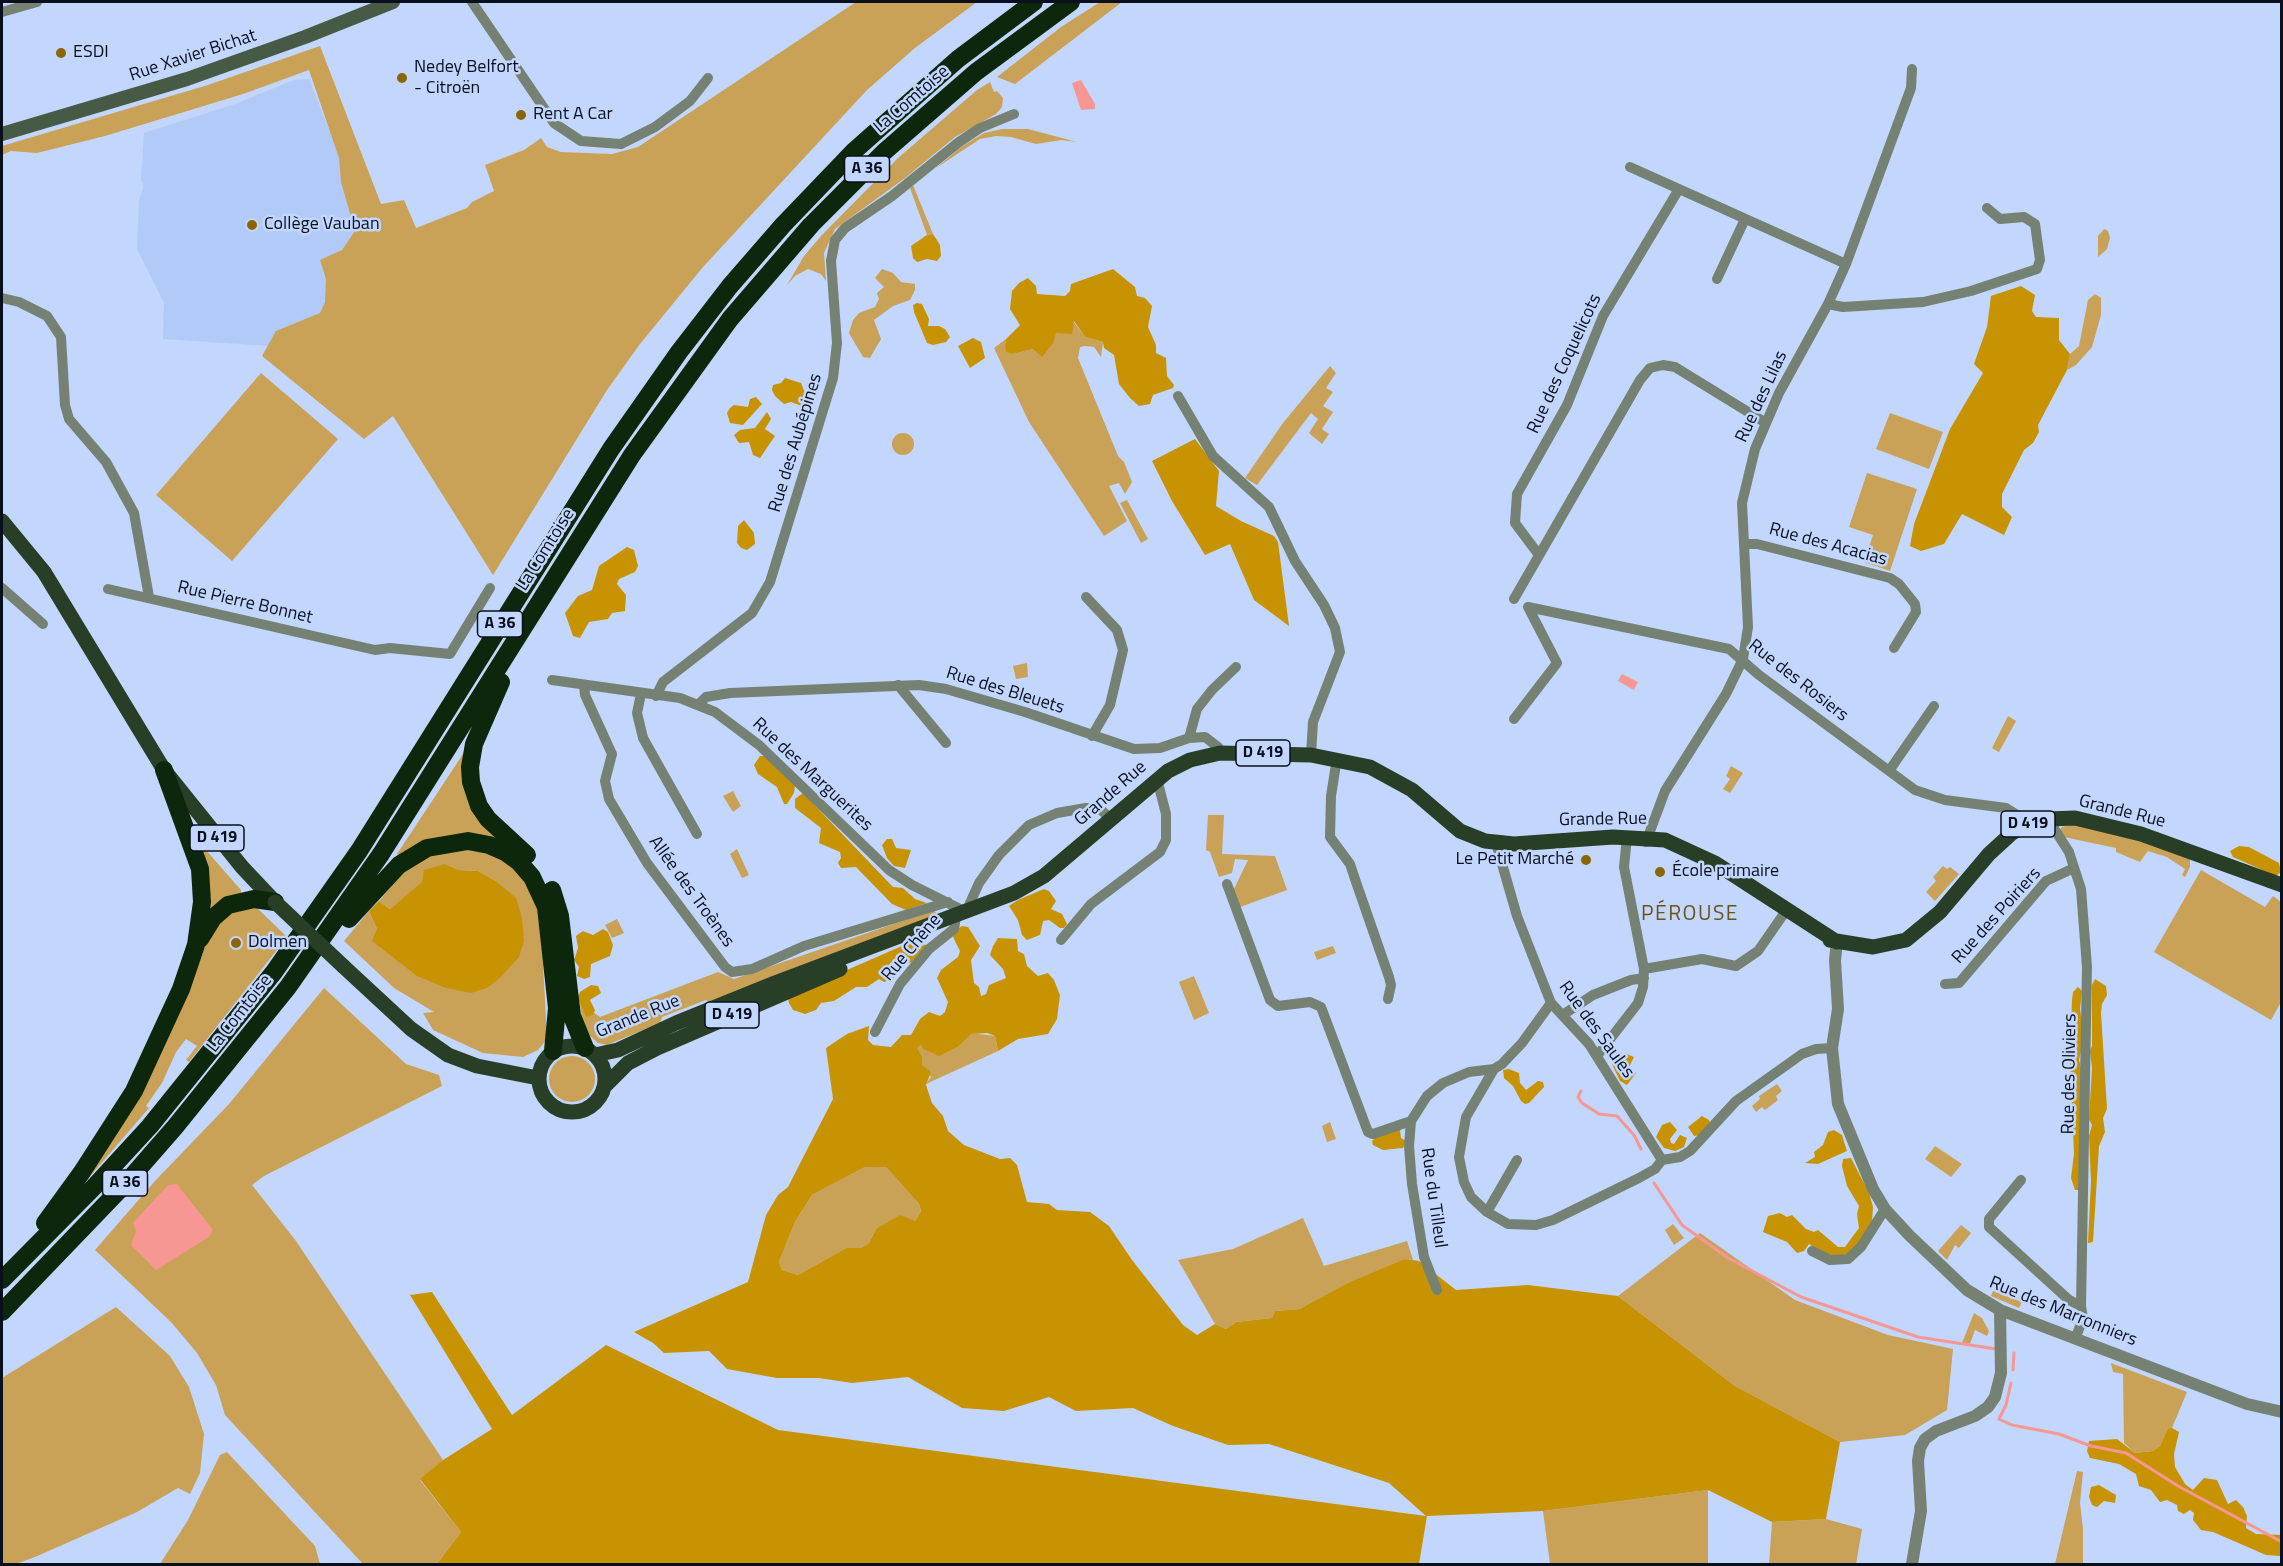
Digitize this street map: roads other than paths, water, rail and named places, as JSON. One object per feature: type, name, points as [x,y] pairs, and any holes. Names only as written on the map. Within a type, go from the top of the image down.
[{"type":"highway","name":"La Comtoise","points":[[2,1280],[93,1188],[150,1126],[274,972],[364,842],[605,458],[679,352],[730,286],[813,192],[871,135],[958,59],[1034,2]]},
{"type":"highway","name":"La Comtoise","points":[[2,1311],[127,1182],[175,1128],[288,987],[381,854],[529,616],[657,418],[730,319],[784,255],[839,196],[930,111],[1011,45],[1071,2]]},
{"type":"highway","points":[[529,616],[476,736],[471,760],[471,782],[479,806],[488,819],[531,859],[553,891],[561,916],[572,1016],[590,1052]]},
{"type":"highway","points":[[164,770],[200,869],[202,902],[196,945]]},
{"type":"highway","points":[[288,987],[399,865],[420,851],[436,845],[460,841],[484,843],[505,852],[519,862],[537,885],[544,899],[557,1008],[553,1051]]},
{"type":"highway","points":[[2,1271],[65,1198],[128,1100],[162,1034],[196,945],[213,918],[228,905],[254,899],[275,902]]},
{"type":"main road","name":"Rue Xavier Bichat","points":[[2,134],[187,79],[305,37],[393,2]]},
{"type":"main road","points":[[2,508],[14,523],[23,543]]},
{"type":"main road","points":[[2,521],[23,543]]},
{"type":"main road","points":[[2,532],[23,543]]},
{"type":"main road","name":"D 419","points":[[23,543],[44,572],[164,770],[229,852],[275,902],[411,1029],[448,1055],[477,1066],[538,1078]]},
{"type":"main road","name":"Grande Rue","points":[[605,1086],[628,1063],[657,1048],[782,996],[866,953],[1014,893],[1044,876],[1157,779],[1190,760],[1220,753],[1311,755],[1337,758],[1379,771],[1412,790],[1460,831],[1476,839],[1496,843],[1640,839],[1675,843],[1715,863],[1837,942],[1860,946],[1885,945],[1906,939],[1916,933],[1940,912],[1989,854],[2024,825],[2048,819],[2075,818],[2140,834],[2282,885]]},
{"type":"main road","points":[[1640,839],[1709,869],[1823,939],[1837,942]]},
{"type":"main road","name":"Grande Rue","points":[[590,1052],[618,1050],[731,1000],[866,953]]},
{"type":"main road","points":[[569,1046],[590,1052],[605,1073],[605,1086],[594,1104],[582,1111],[567,1112],[549,1103],[541,1092],[538,1078],[543,1063],[553,1051],[569,1046]]},
{"type":"street","points":[[2,12],[37,2]]},
{"type":"street","points":[[472,2],[554,123],[581,141],[621,144],[655,127],[690,101],[708,78]]},
{"type":"street","name":"Rue des Lilas","points":[[1644,974],[1624,867],[1665,791],[1726,694],[1743,659],[1748,627],[1742,503],[1755,449],[1779,393],[1828,303],[1846,264],[1911,88],[1912,69]]},
{"type":"street","name":"Rue des Aubépines","points":[[656,696],[663,682],[743,622],[761,601],[779,557],[833,378],[837,343],[832,245],[845,228],[980,128],[1014,114]]},
{"type":"street","points":[[1630,167],[1846,264]]},
{"type":"street","name":"Rue des Coquelicots","points":[[1539,555],[1515,523],[1517,494],[1567,405],[1603,316],[1679,189]]},
{"type":"street","points":[[1828,303],[1843,307],[1923,302],[1971,291],[2037,269],[2040,260],[2035,224],[2024,217],[2000,219],[1987,208]]},
{"type":"street","points":[[1717,279],[1745,219]]},
{"type":"street","points":[[2,298],[19,302],[47,316],[61,337],[65,405],[69,419],[106,462],[134,513],[149,597]]},
{"type":"street","points":[[1514,599],[1640,380],[1650,368],[1663,365],[1675,367],[1766,423]]},
{"type":"street","points":[[1178,396],[1213,456],[1269,507],[1295,561],[1321,599],[1335,628],[1340,652],[1313,722],[1311,755]]},
{"type":"street","name":"Rue des Acacias","points":[[1744,544],[1757,544],[1890,578],[1899,584],[1915,604],[1916,612],[1894,648]]},
{"type":"street","points":[[2,588],[43,624]]},
{"type":"street","name":"Rue Pierre Bonnet","points":[[108,589],[375,650],[390,648],[450,654],[490,588]]},
{"type":"street","points":[[1086,597],[1117,630],[1123,650],[1110,705],[1092,736]]},
{"type":"street","name":"Rue des Rosiers","points":[[1514,719],[1557,663],[1528,608],[1729,649],[1759,675],[1915,790],[1945,800],[2012,810],[2024,825]]},
{"type":"street","points":[[1220,753],[1210,739],[1189,738],[1197,709],[1212,690],[1236,667]]},
{"type":"street","name":"Rue des Marguerites","points":[[552,680],[699,704],[759,745],[890,870],[912,885],[948,902],[961,915]]},
{"type":"street","name":"Allée des Troènes","points":[[584,685],[585,695],[612,754],[605,781],[609,799],[647,863],[725,967],[732,972],[752,969],[804,946],[948,902]]},
{"type":"street","points":[[897,685],[946,743]]},
{"type":"street","name":"Rue des Bleuets","points":[[699,704],[706,697],[724,694],[897,685],[946,688],[1134,749],[1160,748],[1189,738]]},
{"type":"street","points":[[642,694],[637,713],[643,738],[697,834]]},
{"type":"street","points":[[1889,771],[1934,706]]},
{"type":"street","points":[[1337,758],[1331,796],[1330,837],[1350,864],[1389,977],[1391,985],[1388,999]]},
{"type":"street","points":[[1061,940],[1091,904],[1160,852],[1166,840],[1166,814],[1157,779]]},
{"type":"street","name":"Rue Chêne","points":[[875,1032],[900,984],[929,949],[954,929],[979,883],[999,855],[1029,825],[1057,813],[1086,808],[1101,810],[1111,819]]},
{"type":"street","name":"Rue des Oliviers","points":[[2048,819],[2069,852],[2081,889],[2087,984],[2081,1306],[2087,1317],[2076,1337]]},
{"type":"street","name":"Rue des Saules","points":[[1496,843],[1506,882],[1551,1003],[1563,1014],[1597,1056],[1662,1160]]},
{"type":"street","name":"Rue des Poiriers","points":[[1945,984],[1959,983],[2046,881],[2074,868]]},
{"type":"street","points":[[1227,884],[1270,999],[1278,1006],[1310,1002],[1321,1007],[1368,1132],[1373,1134],[1411,1121]]},
{"type":"street","points":[[1563,1014],[1581,1000],[1644,974],[1702,959],[1712,963],[1736,966],[1751,958],[1783,915]]},
{"type":"street","name":"Rue des Marronniers","points":[[1837,942],[1835,960],[1838,1009],[1832,1048],[1835,1089],[1844,1123],[1858,1158],[1885,1209],[1967,1290],[2000,1310],[2247,1404],[2282,1412]]},
{"type":"street","points":[[1597,1056],[1638,1002],[1644,974]]},
{"type":"street","points":[[1551,1003],[1522,1043],[1494,1069],[1469,1109],[1459,1144],[1461,1169],[1467,1191],[1487,1212],[1508,1224],[1536,1225],[1553,1220],[1639,1178],[1655,1168],[1662,1160],[1680,1157],[1690,1151],[1736,1101],[1764,1079],[1809,1051],[1832,1048]]},
{"type":"street","name":"Rue du Tilleul","points":[[1437,1290],[1424,1257],[1413,1191],[1409,1146],[1411,1121],[1426,1096],[1443,1083],[1469,1072],[1494,1069]]},
{"type":"street","points":[[1487,1212],[1517,1160]]},
{"type":"street","points":[[2021,1180],[1989,1219],[1989,1227],[2069,1300],[2081,1306]]},
{"type":"street","points":[[1812,1251],[1830,1260],[1848,1259],[1861,1248],[1885,1209]]},
{"type":"street","points":[[1912,1564],[1921,1511],[1918,1461],[1920,1448],[1925,1439],[1936,1431],[1975,1416],[1988,1407],[1995,1397],[2001,1373],[2000,1310]]},
{"type":"waterway","points":[[1581,1091],[1578,1097],[1582,1103],[1599,1114],[1617,1116],[1634,1135],[1641,1149]]},
{"type":"waterway","points":[[1654,1183],[1682,1225],[1728,1258],[1801,1297],[1918,1337],[1996,1349]]},
{"type":"waterway","points":[[2013,1370],[2014,1353]]},
{"type":"waterway","points":[[2011,1383],[2006,1405],[1999,1419],[2012,1425],[2059,1434],[2091,1446],[2126,1453],[2178,1486],[2282,1542]]},
{"type":"place","name":"ESDI","points":[[61,53]]},
{"type":"place","name":"Nedey Belfort - Citroën","points":[[402,78]]},
{"type":"place","name":"Rent A Car","points":[[521,115]]},
{"type":"place","name":"Collège Vauban","points":[[252,225]]},
{"type":"place","name":"Le Petit Marché","points":[[1586,860]]},
{"type":"place","name":"École primaire","points":[[1660,872]]},
{"type":"place","name":"Dolmen","points":[[236,943]]},
{"type":"district","name":"PÉROUSE","points":[[1690,915]]}]
